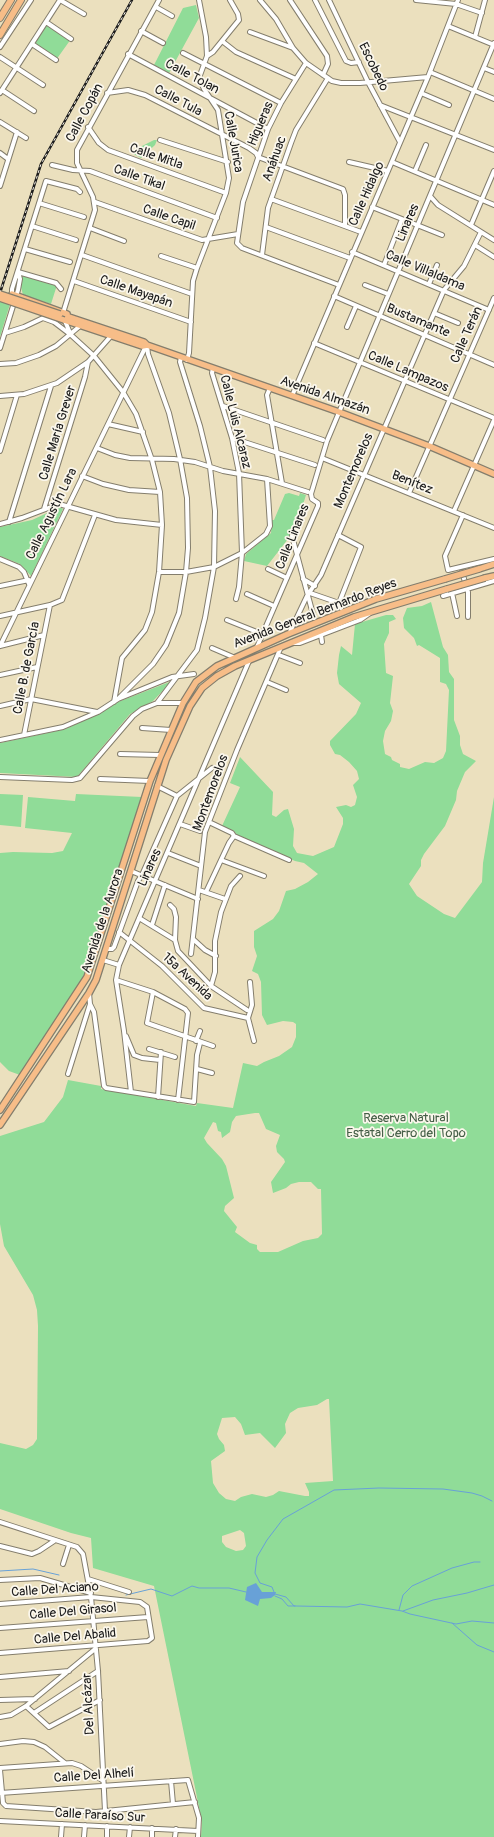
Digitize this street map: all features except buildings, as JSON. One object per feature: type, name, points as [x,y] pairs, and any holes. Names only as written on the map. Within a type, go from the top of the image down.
[{"type":"highway","points":[[0,18],[10,0]]},
{"type":"highway","points":[[0,35],[21,0]]},
{"type":"main road","name":"Avenida Almazán","points":[[0,294],[144,342],[146,346]]},
{"type":"main road","points":[[14,294],[63,316]]},
{"type":"main road","name":"Avenida Almazán","points":[[0,298],[63,316],[80,326],[181,357],[339,412],[429,446],[494,474]]},
{"type":"main road","name":"Avenida General Bernardo Reyes","points":[[183,703],[199,679],[212,669],[257,647],[369,602],[494,564]]},
{"type":"main road","name":"Avenida General Bernardo Reyes","points":[[190,706],[202,688],[213,678],[292,642],[420,596],[494,576]]},
{"type":"main road","points":[[417,587],[422,590],[420,596]]},
{"type":"main road","name":"Avenida de la Aurora","points":[[0,1110],[82,987],[90,971],[150,781],[183,703]]},
{"type":"main road","name":"Avenida de la Aurora","points":[[0,1125],[89,993],[107,949],[166,760],[190,706]]},
{"type":"main road","points":[[109,912],[112,918],[117,918]]},
{"type":"main road","points":[[103,931],[108,930],[111,934]]},
{"type":"street","points":[[0,47],[31,0]]},
{"type":"street","points":[[34,111],[1,92],[60,0],[84,14]]},
{"type":"street","name":"Calle Copán","points":[[95,202],[80,170],[76,157],[76,150],[159,0]]},
{"type":"street","name":"Calle Jurica","points":[[187,360],[189,353],[192,294],[197,268],[226,193],[229,178],[228,162],[218,110],[204,89],[199,78],[207,56],[206,37],[199,0]]},
{"type":"street","points":[[207,56],[222,41],[239,19],[230,0]]},
{"type":"street","points":[[260,0],[276,19],[293,48],[306,63],[328,78],[340,83],[428,77]]},
{"type":"street","points":[[290,0],[328,59],[328,66],[323,75]]},
{"type":"street","points":[[315,0],[346,61],[359,62]]},
{"type":"street","name":"Escobedo","points":[[329,0],[368,82],[400,142]]},
{"type":"street","points":[[416,0],[457,2],[482,13]]},
{"type":"street","points":[[475,38],[485,0]]},
{"type":"street","name":"Calle Hidalgo","points":[[292,396],[352,252],[428,77],[457,2]]},
{"type":"street","points":[[156,7],[172,16]]},
{"type":"street","points":[[46,22],[72,39]]},
{"type":"street","points":[[448,26],[475,38],[494,44]]},
{"type":"street","points":[[141,31],[163,43]]},
{"type":"street","points":[[250,32],[293,48]]},
{"type":"street","points":[[222,41],[236,52],[296,79]]},
{"type":"street","points":[[32,44],[56,60]]},
{"type":"street","name":"Linares","points":[[339,412],[378,315],[437,181],[494,44]]},
{"type":"street","name":"Calle Tolan","points":[[128,54],[268,129]]},
{"type":"street","points":[[183,54],[281,102]]},
{"type":"street","points":[[0,57],[43,85]]},
{"type":"street","name":"Higueras","points":[[262,255],[238,245],[238,234],[243,202],[268,129],[281,102],[306,63]]},
{"type":"street","points":[[484,68],[494,72]]},
{"type":"street","points":[[430,72],[494,99]]},
{"type":"street","name":"Anáhuac","points":[[262,255],[266,217],[296,130],[328,78]]},
{"type":"street","name":"Calle Tula","points":[[107,93],[121,90],[140,93],[252,150],[258,157],[344,190],[346,226]]},
{"type":"street","points":[[420,93],[449,106]]},
{"type":"street","points":[[380,105],[494,150]]},
{"type":"street","points":[[0,122],[26,138]]},
{"type":"street","name":"Calle Mitla","points":[[88,127],[99,143],[108,150],[226,193]]},
{"type":"street","points":[[0,184],[17,132]]},
{"type":"street","points":[[160,140],[228,162]]},
{"type":"street","points":[[414,171],[426,145]]},
{"type":"street","points":[[0,153],[8,159]]},
{"type":"street","points":[[349,162],[388,171]]},
{"type":"street","points":[[392,162],[494,205]]},
{"type":"street","name":"Calle Tikal","points":[[52,165],[90,171],[217,218]]},
{"type":"street","points":[[472,225],[494,171]]},
{"type":"street","points":[[0,348],[13,305],[14,294],[20,279],[18,272],[46,181],[77,189],[80,192]]},
{"type":"street","points":[[430,196],[442,208],[472,225],[494,240]]},
{"type":"street","points":[[271,199],[361,232]]},
{"type":"street","points":[[71,335],[63,316],[90,228],[95,202]]},
{"type":"street","name":"Calle Capil","points":[[95,202],[202,240],[238,234]]},
{"type":"street","points":[[39,203],[84,217]]},
{"type":"street","points":[[372,207],[442,235]]},
{"type":"street","points":[[384,265],[402,219]]},
{"type":"street","points":[[32,226],[76,240]]},
{"type":"street","points":[[266,227],[350,258]]},
{"type":"street","points":[[90,228],[124,241]]},
{"type":"street","name":"Montemorelos","points":[[288,634],[315,586],[444,290],[460,272],[481,232]]},
{"type":"street","points":[[475,245],[494,257]]},
{"type":"street","points":[[25,249],[70,262]]},
{"type":"street","name":"Calle Villaldama","points":[[352,252],[489,310]]},
{"type":"street","points":[[82,255],[192,294]]},
{"type":"street","points":[[262,255],[339,284]]},
{"type":"street","points":[[161,256],[197,268]]},
{"type":"street","points":[[429,284],[437,265]]},
{"type":"street","points":[[18,272],[56,283],[61,288]]},
{"type":"street","name":"Calle Mayapán","points":[[74,281],[191,322]]},
{"type":"street","points":[[365,284],[388,294]]},
{"type":"street","name":"Bustamante","points":[[334,296],[494,365]]},
{"type":"street","name":"Calle Terán","points":[[409,493],[494,298]]},
{"type":"street","points":[[347,327],[356,306]]},
{"type":"street","points":[[434,313],[458,324]]},
{"type":"street","points":[[5,333],[24,327],[43,318],[54,322],[71,335],[94,356],[123,392],[136,414],[152,460],[160,492],[162,524],[159,572],[150,618],[145,630],[122,658],[114,702]]},
{"type":"street","points":[[0,364],[16,363],[40,355],[56,346],[80,326]]},
{"type":"street","points":[[0,396],[16,395],[51,386],[88,362],[111,336]]},
{"type":"street","name":"Calle Lampazos","points":[[314,343],[405,380],[494,419]]},
{"type":"street","points":[[0,740],[60,728],[98,712],[118,699],[136,681],[159,656],[172,634],[179,613],[186,572],[188,548],[187,498],[180,459],[169,413],[146,346]]},
{"type":"street","name":"Calle Agustín Lara","points":[[0,646],[146,346]]},
{"type":"street","points":[[157,703],[198,649],[214,567],[215,511],[210,467],[200,426],[180,362],[181,357]]},
{"type":"street","name":"Calle María Grever","points":[[44,509],[85,377],[88,362]]},
{"type":"street","name":"Calle Luis Alcaraz","points":[[213,368],[212,373],[232,438],[238,473],[242,553],[239,587],[236,599]]},
{"type":"street","points":[[9,522],[51,386]]},
{"type":"street","points":[[270,388],[267,395],[273,423],[282,484]]},
{"type":"street","points":[[0,450],[16,395]]},
{"type":"street","points":[[223,406],[322,440]]},
{"type":"street","name":"Calle Linares","points":[[257,647],[318,506],[318,503],[312,499],[311,494],[322,458],[339,412]]},
{"type":"street","points":[[454,511],[494,419]]},
{"type":"street","points":[[108,424],[143,432]]},
{"type":"street","points":[[232,438],[315,466]]},
{"type":"street","points":[[96,448],[130,458],[152,460],[180,459],[223,471],[267,479],[308,492]]},
{"type":"street","name":"Benítez","points":[[322,458],[494,528]]},
{"type":"street","points":[[82,476],[104,484],[129,490],[160,492]]},
{"type":"street","points":[[159,572],[186,572],[214,567],[242,553],[266,534],[270,526],[267,479]]},
{"type":"street","points":[[0,524],[60,504],[68,505],[95,515],[124,522],[162,524]]},
{"type":"street","points":[[0,616],[50,605],[64,599],[95,515]]},
{"type":"street","points":[[464,515],[445,556],[449,571],[494,559]]},
{"type":"street","points":[[338,535],[360,546],[339,603],[341,608]]},
{"type":"street","points":[[292,536],[314,618]]},
{"type":"street","points":[[0,559],[19,566],[30,582],[0,586]]},
{"type":"street","points":[[460,567],[468,589],[468,617]]},
{"type":"street","points":[[268,569],[286,578]]},
{"type":"street","points":[[303,579],[315,586]]},
{"type":"street","points":[[444,596],[494,581]]},
{"type":"street","points":[[452,593],[457,616]]},
{"type":"street","points":[[247,594],[274,606]]},
{"type":"street","points":[[309,595],[339,603]]},
{"type":"street","name":"Calle B. de García","points":[[24,735],[50,605]]},
{"type":"street","points":[[292,642],[298,644],[360,620],[370,613]]},
{"type":"street","points":[[227,620],[262,634]]},
{"type":"street","points":[[0,646],[44,635]]},
{"type":"street","points":[[321,635],[322,642]]},
{"type":"street","name":"Montemorelos","points":[[191,954],[205,832],[237,750],[279,655],[281,647]]},
{"type":"street","points":[[212,648],[233,658]]},
{"type":"street","points":[[279,655],[300,663]]},
{"type":"street","name":"Linares","points":[[131,1092],[116,980],[119,965],[249,661]]},
{"type":"street","points":[[0,675],[37,667]]},
{"type":"street","points":[[118,699],[178,675],[194,674]]},
{"type":"street","points":[[136,681],[141,690]]},
{"type":"street","points":[[267,682],[286,690]]},
{"type":"street","points":[[0,706],[31,699],[98,712]]},
{"type":"street","points":[[0,777],[78,779],[82,777],[133,716],[142,709],[157,703],[183,703]]},
{"type":"street","points":[[142,728],[171,730]]},
{"type":"street","points":[[120,754],[160,755]]},
{"type":"street","points":[[107,949],[112,949],[120,932],[138,881],[177,796],[200,776],[212,768]]},
{"type":"street","points":[[100,779],[150,781]]},
{"type":"street","points":[[157,786],[177,796]]},
{"type":"street","points":[[209,822],[232,833],[234,836],[289,860]]},
{"type":"street","points":[[180,824],[200,831]]},
{"type":"street","points":[[206,892],[228,842],[234,836]]},
{"type":"street","points":[[168,853],[201,866]]},
{"type":"street","points":[[221,860],[264,876]]},
{"type":"street","points":[[131,871],[198,899]]},
{"type":"street","points":[[211,986],[215,972],[216,934],[225,899],[231,886],[240,876]]},
{"type":"street","points":[[152,924],[165,885]]},
{"type":"street","points":[[199,890],[225,899]]},
{"type":"street","points":[[170,905],[174,909],[176,917],[175,940],[178,951],[211,986],[247,1010]]},
{"type":"street","points":[[139,918],[152,924],[175,940]]},
{"type":"street","name":"15a Avenida","points":[[120,932],[162,966],[204,1008],[248,1018]]},
{"type":"street","points":[[193,939],[205,950],[216,956]]},
{"type":"street","points":[[103,960],[119,965]]},
{"type":"street","points":[[116,980],[153,992],[185,1009],[188,1013],[184,1036],[178,1100]]},
{"type":"street","points":[[250,982],[252,1004],[248,1018],[254,1041]]},
{"type":"street","points":[[153,992],[147,1023],[213,1046]]},
{"type":"street","points":[[89,993],[90,1004],[94,1012],[104,1086],[107,1088],[193,1103],[195,1101],[198,1042],[200,1031]]},
{"type":"street","points":[[68,1074],[90,1004]]},
{"type":"street","points":[[124,1031],[131,1052],[134,1055],[142,1058],[160,1060]]},
{"type":"street","points":[[149,1049],[175,1056]]},
{"type":"street","points":[[158,1097],[161,1052]]},
{"type":"street","points":[[197,1069],[212,1072]]},
{"type":"street","points":[[1,1523],[69,1545],[63,1564]]},
{"type":"street","points":[[0,1546],[32,1554],[54,1541]]},
{"type":"street","name":"Del Alcázar","points":[[69,1545],[82,1551],[91,1595],[100,1700],[102,1780],[105,1811]]},
{"type":"street","points":[[0,1580],[40,1578],[91,1595]]},
{"type":"street","points":[[88,1579],[129,1592]]},
{"type":"street","name":"Calle Del Aciano","points":[[0,1604],[91,1595],[143,1603],[147,1607],[152,1636],[151,1640]]},
{"type":"street","name":"Calle Del Girasol","points":[[0,1628],[148,1617]]},
{"type":"street","name":"Calle Del Abalid","points":[[0,1653],[95,1647],[151,1640]]},
{"type":"street","points":[[0,1717],[11,1715],[36,1699],[70,1671],[95,1647]]},
{"type":"street","points":[[0,1677],[70,1671]]},
{"type":"street","points":[[34,1713],[98,1671]]},
{"type":"street","points":[[0,1700],[36,1699]]},
{"type":"street","points":[[26,1706],[46,1726],[50,1727],[100,1700]]},
{"type":"street","points":[[0,1744],[23,1741],[34,1742],[45,1747],[65,1763]]},
{"type":"street","points":[[102,1780],[78,1764],[65,1763],[0,1769],[1,1793],[5,1806],[93,1812],[195,1802],[199,1818],[198,1837]]},
{"type":"street","name":"Calle Del Alhelí","points":[[1,1793],[188,1780],[195,1802]]},
{"type":"street","points":[[171,1781],[173,1804]]},
{"type":"street","name":"Calle Paraíso Sur","points":[[0,1821],[198,1831]]},
{"type":"street","points":[[61,1837],[62,1824]]},
{"type":"street","points":[[84,1837],[85,1825]]},
{"type":"street","points":[[107,1826],[107,1837]]},
{"type":"street","points":[[129,1837],[130,1827]]},
{"type":"street","points":[[152,1828],[152,1837]]},
{"type":"street","points":[[175,1837],[176,1829]]},
{"type":"green space","points":[[196,5],[199,18],[169,73],[154,65],[183,8]]},
{"type":"green space","points":[[46,22],[71,39],[56,60],[33,45]]},
{"type":"green space","points":[[154,140],[157,140],[155,145],[141,158],[130,152]]},
{"type":"green space","points":[[24,276],[57,285],[51,304],[23,295],[21,287],[22,277]]},
{"type":"green space","points":[[0,301],[10,304],[0,337]]},
{"type":"green space","points":[[289,493],[299,496],[300,493],[306,495],[295,530],[267,566],[244,561],[246,554],[271,533],[272,520],[274,520],[285,494]]},
{"type":"green space","points":[[60,507],[63,509],[31,576],[20,564],[0,556],[0,527],[32,520]]},
{"type":"green space","name":"Reserva Natural Estatal Cerro del Topo","points":[[431,602],[443,647],[448,655],[449,672],[454,679],[454,720],[460,736],[460,745],[463,754],[476,761],[465,772],[457,791],[456,800],[445,826],[424,854],[421,860],[421,866],[409,884],[417,896],[444,914],[455,918],[482,882],[483,863],[494,797],[494,1837],[201,1837],[202,1822],[154,1586],[93,1568],[91,1538],[71,1533],[0,1509],[0,1443],[26,1449],[33,1445],[37,1439],[38,1326],[37,1310],[33,1295],[4,1246],[0,1224],[0,1136],[44,1122],[63,1097],[68,1080],[101,1086],[101,1089],[196,1106],[197,1103],[233,1108],[243,1063],[257,1066],[279,1056],[292,1047],[296,1037],[296,1024],[293,1022],[283,1021],[267,1025],[262,1015],[261,982],[258,974],[252,971],[257,956],[254,947],[254,931],[273,919],[279,911],[286,891],[295,889],[308,882],[318,874],[304,863],[295,861],[238,836],[234,831],[222,826],[240,787],[230,783],[240,757],[273,792],[272,815],[276,817],[284,810],[288,809],[294,829],[293,846],[297,853],[313,856],[334,847],[343,824],[343,818],[336,807],[346,805],[351,807],[355,805],[357,797],[353,785],[359,779],[357,771],[340,755],[335,754],[330,745],[330,741],[356,714],[361,703],[339,684],[337,673],[341,646],[352,655],[355,624],[386,615],[393,615],[396,619],[389,622],[389,633],[384,644],[386,673],[393,676],[390,703],[393,711],[391,721],[385,731],[383,741],[385,754],[400,764],[400,767],[409,769],[425,762],[434,763],[443,758],[446,751],[449,690],[446,684],[440,682],[440,658],[419,645],[417,646],[414,638],[404,628],[403,618],[407,608],[422,606]],"holes":[[[259,1113],[266,1129],[280,1135],[276,1146],[277,1152],[285,1162],[271,1182],[273,1193],[286,1188],[291,1184],[299,1182],[311,1182],[318,1189],[321,1189],[322,1234],[318,1238],[303,1241],[278,1252],[260,1252],[257,1249],[257,1245],[250,1243],[235,1232],[237,1227],[224,1211],[225,1206],[234,1198],[226,1166],[204,1138],[213,1122],[216,1123],[218,1131],[221,1132],[222,1138],[230,1132],[232,1122],[236,1116]],[[329,1399],[333,1481],[305,1483],[309,1496],[279,1491],[266,1497],[252,1494],[241,1497],[235,1501],[226,1499],[219,1493],[213,1483],[211,1461],[225,1451],[224,1445],[217,1434],[222,1418],[235,1417],[241,1424],[245,1435],[260,1433],[275,1448],[286,1433],[285,1424],[290,1413],[298,1408],[317,1405]],[[240,1530],[244,1533],[246,1546],[243,1550],[236,1551],[226,1547],[222,1542],[222,1536]]]},
{"type":"green space","points":[[172,681],[153,701],[130,714],[77,777],[0,773],[0,743],[66,729],[118,702]]},
{"type":"green space","points":[[0,794],[23,795],[21,827],[0,825]]},
{"type":"green space","points":[[76,794],[142,797],[105,915],[85,972],[77,989],[20,1075],[9,1071],[0,1062],[0,853],[52,853],[63,851],[72,833],[25,828],[28,797],[75,801]]},
{"type":"water","points":[[256,1583],[262,1592],[276,1592],[271,1598],[260,1599],[258,1606],[245,1600],[247,1587]]},
{"type":"waterway","points":[[274,1592],[272,1587],[260,1583],[255,1573],[257,1557],[267,1540],[283,1519],[334,1490],[379,1488],[443,1489],[472,1493],[492,1501]]},
{"type":"waterway","points":[[399,1610],[403,1595],[412,1586],[452,1568],[474,1562],[480,1562]]},
{"type":"waterway","points":[[0,1571],[33,1569],[59,1575]]},
{"type":"waterway","points":[[403,1611],[433,1600],[467,1593],[494,1585]]},
{"type":"waterway","points":[[126,1595],[151,1589],[172,1596],[192,1586],[199,1588],[229,1588],[246,1592]]},
{"type":"waterway","points":[[275,1594],[286,1597],[294,1606],[347,1607],[360,1604],[402,1611],[456,1624],[472,1621],[494,1623]]},
{"type":"waterway","points":[[275,1596],[282,1599],[288,1606],[295,1606]]},
{"type":"waterway","points":[[452,1623],[477,1645],[494,1652]]},
{"type":"railway","points":[[0,293],[41,164],[132,0]]}]
